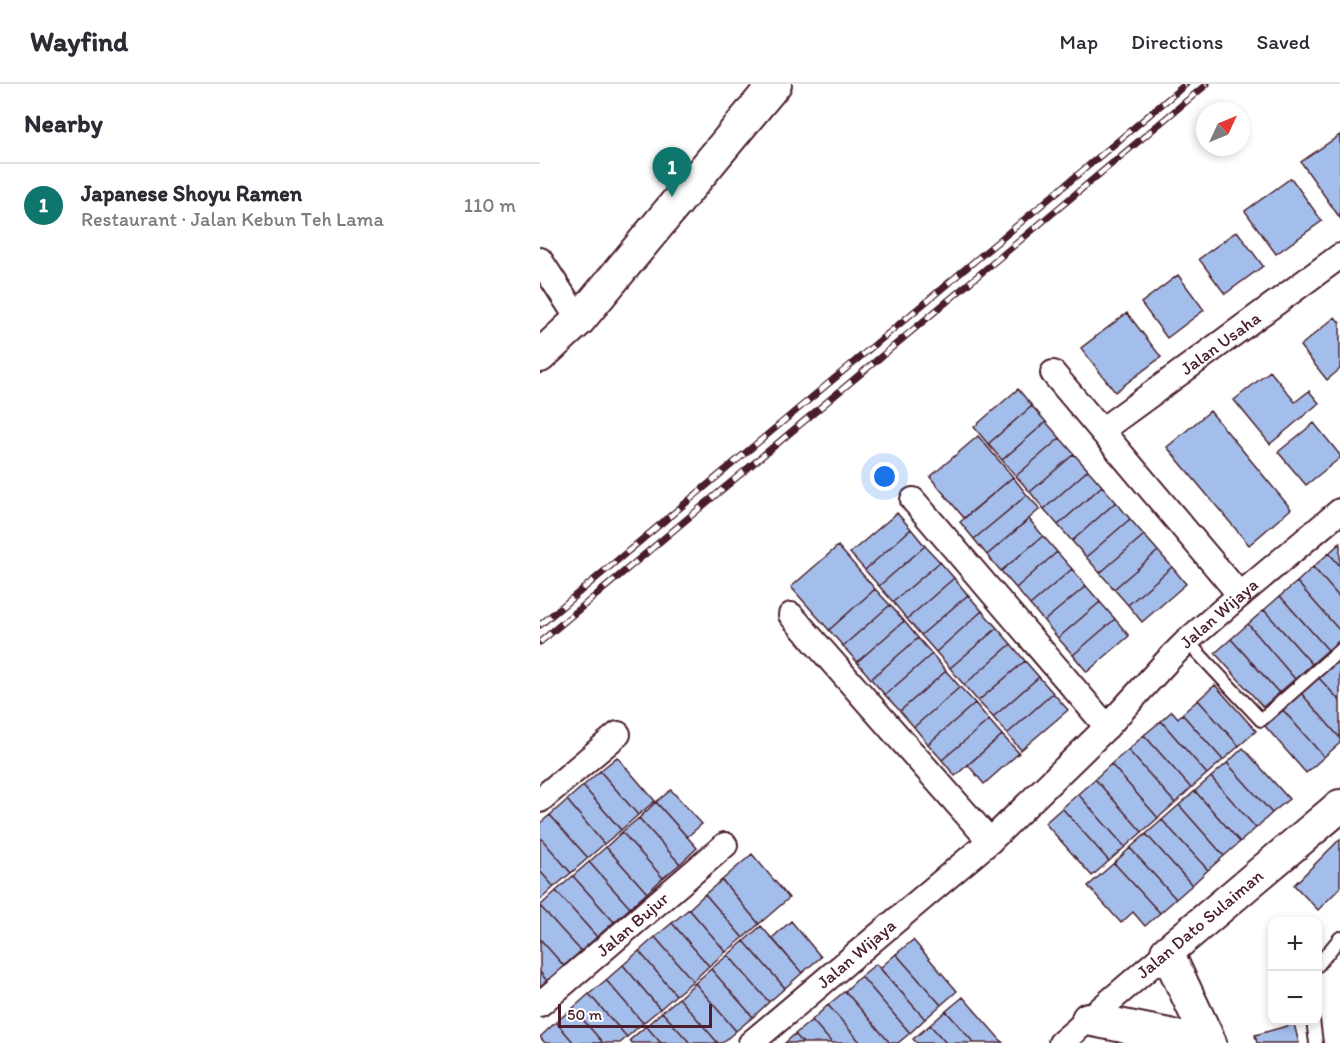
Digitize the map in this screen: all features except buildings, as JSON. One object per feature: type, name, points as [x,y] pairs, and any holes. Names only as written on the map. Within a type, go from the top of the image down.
[{"type":"street","points":[[540,356],[579,320],[775,84]]},
{"type":"street","name":"Jalan Usaha","points":[[1101,430],[1340,256]]},
{"type":"street","points":[[540,260],[579,320]]},
{"type":"street","points":[[1053,373],[1240,595]]},
{"type":"street","points":[[913,500],[1107,727]]},
{"type":"street","name":"Jalan Wijaya","points":[[751,1043],[990,841],[1107,727],[1187,641],[1340,511]]},
{"type":"street","points":[[790,615],[990,841]]},
{"type":"street","points":[[540,801],[618,734]]},
{"type":"street","name":"Jalan Dato Sulaiman","points":[[1061,1043],[1340,806]]},
{"type":"street","name":"Jalan Bujur","points":[[540,1004],[725,845]]},
{"type":"street","points":[[1167,952],[1210,1043]]},
{"type":"street","points":[[1089,1019],[1197,1043]]},
{"type":"lane","points":[[1187,641],[1261,720],[1340,650]]},
{"type":"lane","points":[[1322,959],[1340,938]]},
{"type":"lane","points":[[1314,1025],[1316,1043]]},
{"type":"railway","points":[[540,625],[1186,84]]},
{"type":"railway","points":[[540,642],[1207,84]]},
{"type":"place","name":"Japanese Shoyu Ramen","points":[[672,197]]}]
